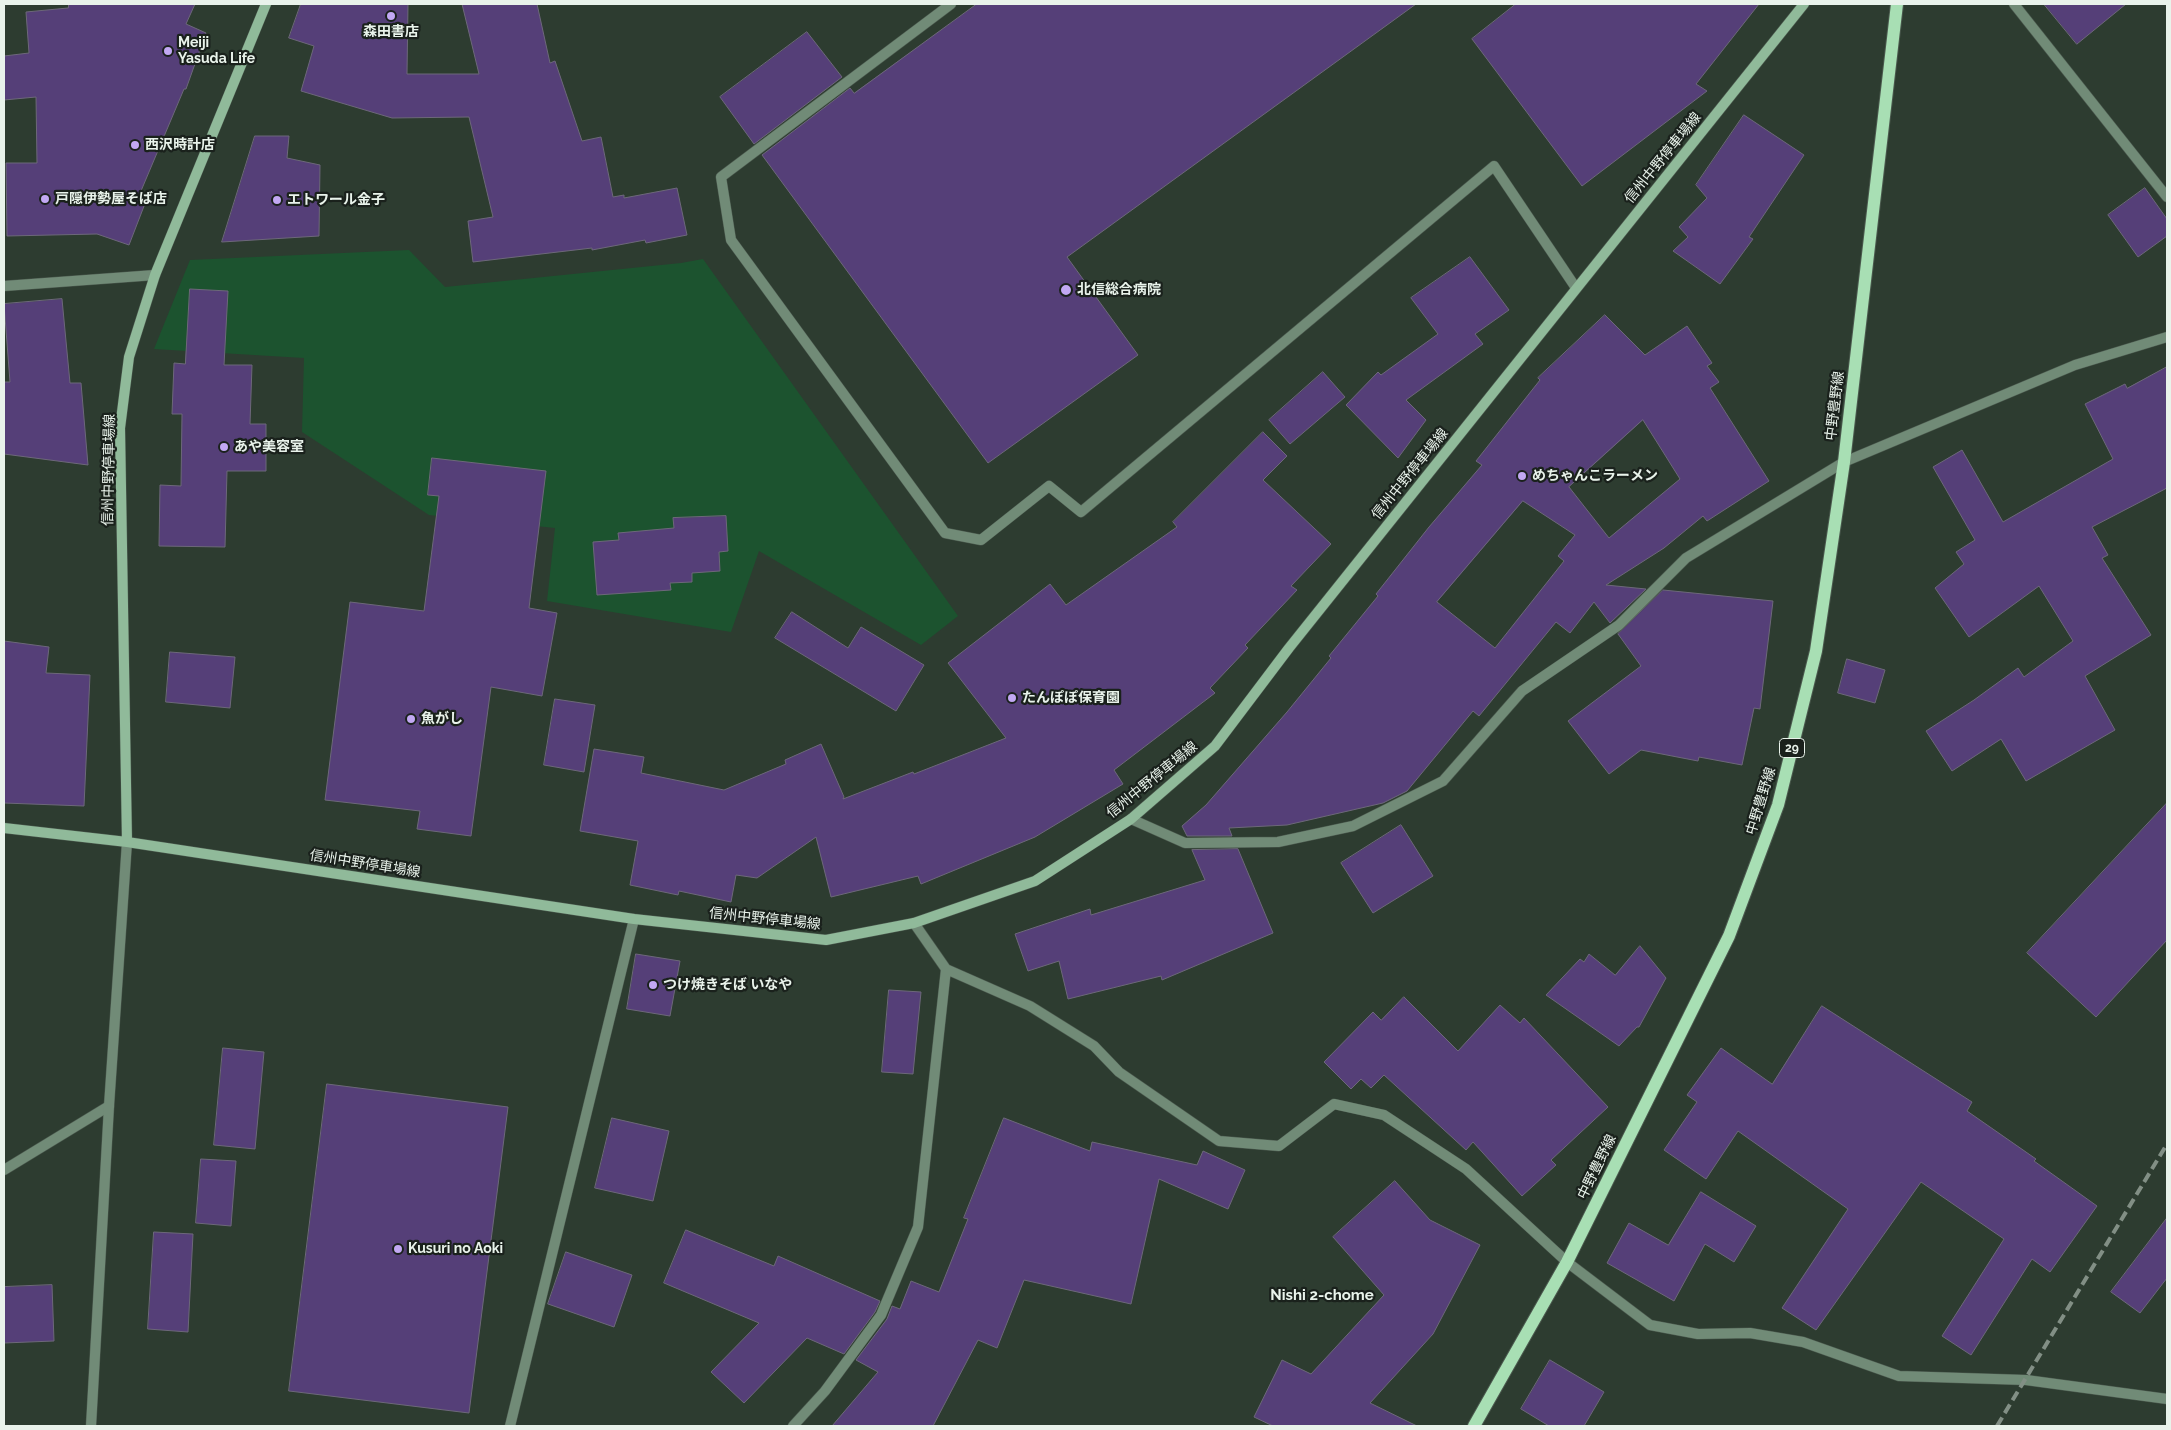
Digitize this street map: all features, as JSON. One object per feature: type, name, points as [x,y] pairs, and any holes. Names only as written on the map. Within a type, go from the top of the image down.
[{"type":"main road","name":"信州中野停車場線","points":[[126,842],[120,428],[129,357],[155,275],[266,4]]},
{"type":"main road","name":"信州中野停車場線","points":[[4,828],[126,842],[634,919],[826,940],[914,923],[1035,881],[1131,819],[1216,746],[1289,648],[1804,4]]},
{"type":"main road","name":"中野豊野線","points":[[1474,1426],[1566,1262],[1729,936],[1778,805],[1816,652],[1844,462],[1897,4]]},
{"type":"street","points":[[951,4],[721,177],[732,240],[945,533],[981,540],[1049,486],[1081,512],[1494,166],[1576,288]]},
{"type":"street","points":[[2014,4],[2167,196]]},
{"type":"street","points":[[4,286],[155,275]]},
{"type":"street","points":[[1131,819],[1185,843],[1278,842],[1353,826],[1443,781],[1522,691],[1619,625],[1686,558],[1844,462],[2075,364],[2167,337]]},
{"type":"street","points":[[91,1426],[126,842]]},
{"type":"street","points":[[510,1426],[634,919]]},
{"type":"street","points":[[914,923],[946,968],[1030,1006],[1094,1046],[1119,1072],[1219,1141],[1279,1146],[1334,1104],[1384,1115],[1466,1169],[1566,1262],[1650,1325],[1698,1334],[1750,1333],[1803,1342],[1899,1376],[2026,1380],[2167,1399]]},
{"type":"street","points":[[793,1426],[825,1391],[880,1315],[918,1227],[946,968]]},
{"type":"street","points":[[4,1170],[109,1106]]},
{"type":"green space","points":[[409,250],[445,287],[681,263],[703,259],[958,616],[921,645],[759,551],[731,632],[547,601],[555,528],[429,515],[302,432],[304,358],[154,349],[190,260]]},
{"type":"building","points":[[69,4],[195,4],[186,24],[206,33],[186,89],[184,89],[138,198],[146,201],[129,245],[97,234],[7,236],[6,163],[37,163],[36,97],[4,100],[4,56],[29,53],[26,12],[68,8]]},
{"type":"building","points":[[301,4],[408,4],[407,74],[479,74],[462,4],[537,4],[550,63],[555,61],[582,141],[601,137],[613,197],[624,195],[624,198],[677,188],[687,235],[646,243],[645,240],[592,250],[592,248],[473,262],[468,221],[493,217],[469,117],[392,118],[301,91],[314,46],[289,38]]},
{"type":"building","points":[[977,4],[1416,4],[1067,257],[1138,355],[988,463],[762,155],[850,88],[854,93]]},
{"type":"building","points":[[1516,4],[1759,4],[1696,84],[1707,91],[1582,186],[1472,39]]},
{"type":"building","points":[[2044,4],[2126,4],[2077,44]]},
{"type":"building","points":[[807,32],[842,77],[754,144],[720,97]]},
{"type":"building","points":[[1744,115],[1804,155],[1749,237],[1753,239],[1720,284],[1673,251],[1688,237],[1679,227],[1707,198],[1696,185]]},
{"type":"building","name":"エトワール金子","points":[[255,136],[289,136],[287,158],[320,165],[319,236],[222,242]]},
{"type":"building","points":[[2145,188],[2167,219],[2167,236],[2138,257],[2108,215]]},
{"type":"building","points":[[1470,257],[1509,310],[1475,334],[1483,344],[1406,400],[1426,420],[1398,458],[1346,405],[1378,372],[1381,375],[1438,334],[1411,298]]},
{"type":"building","points":[[190,289],[228,291],[224,365],[252,365],[250,424],[266,424],[266,471],[227,471],[225,547],[159,546],[160,485],[181,486],[182,414],[172,414],[174,363],[185,364]]},
{"type":"building","points":[[62,299],[70,383],[81,383],[88,465],[4,454],[4,382],[10,382],[4,304]]},
{"type":"building","points":[[1605,315],[1645,355],[1687,326],[1712,363],[1707,366],[1719,382],[1710,388],[1769,481],[1707,521],[1703,516],[1664,548],[1606,585],[1646,589],[1610,623],[1594,602],[1570,633],[1556,622],[1479,716],[1473,711],[1407,791],[1383,803],[1287,825],[1229,828],[1232,836],[1187,836],[1182,826],[1206,805],[1331,658],[1329,656],[1378,596],[1376,594],[1429,527],[1482,465],[1476,461],[1540,380],[1538,378]],"holes":[[[1643,420],[1680,479],[1609,538],[1569,487]],[[1523,501],[1575,535],[1558,556],[1564,561],[1495,648],[1437,602]]]},
{"type":"building","points":[[2167,367],[2167,488],[2092,527],[2108,555],[2102,558],[2151,635],[2085,676],[2115,730],[2026,781],[2001,739],[1952,771],[1926,731],[1974,700],[2018,668],[2024,677],[2073,641],[2039,586],[1969,637],[1935,588],[1964,564],[1956,552],[1975,540],[1933,467],[1962,450],[2003,522],[2113,459],[2085,404],[2125,384],[2127,388]]},
{"type":"building","points":[[1323,372],[1345,397],[1290,444],[1269,420]]},
{"type":"building","points":[[1263,432],[1287,456],[1263,480],[1331,544],[1291,586],[1297,590],[1245,645],[1248,648],[1210,688],[1215,693],[1114,770],[1123,784],[1035,837],[921,884],[918,876],[831,897],[816,837],[757,878],[736,875],[731,902],[679,891],[678,895],[630,885],[638,841],[580,831],[594,749],[644,757],[641,773],[724,790],[786,764],[785,760],[821,744],[844,797],[843,799],[1006,738],[948,663],[1050,584],[1066,605],[1177,527],[1173,522]]},
{"type":"building","points":[[432,458],[546,471],[529,608],[557,613],[542,696],[491,687],[471,836],[417,829],[420,811],[325,800],[350,602],[424,611],[439,496],[428,495]]},
{"type":"building","points":[[726,516],[728,551],[719,552],[720,571],[692,573],[692,582],[670,583],[671,590],[597,595],[593,542],[619,540],[618,533],[674,528],[673,518]]},
{"type":"building","points":[[1663,590],[1773,601],[1760,709],[1754,708],[1742,765],[1699,757],[1698,761],[1641,750],[1609,774],[1568,721],[1641,666],[1618,634]]},
{"type":"building","points":[[792,612],[848,648],[861,627],[924,665],[896,711],[775,638]]},
{"type":"building","points":[[4,641],[49,647],[46,673],[90,675],[84,806],[4,803]]},
{"type":"building","points":[[170,652],[235,657],[230,708],[166,702]]},
{"type":"building","points":[[1847,659],[1885,670],[1875,703],[1838,693]]},
{"type":"building","points":[[555,699],[595,705],[584,772],[544,765]]},
{"type":"building","points":[[2167,803],[2167,940],[2096,1017],[2027,953]]},
{"type":"building","points":[[1401,825],[1433,876],[1373,913],[1341,863]]},
{"type":"building","points":[[1238,849],[1273,933],[1162,980],[1161,976],[1068,999],[1059,961],[1028,971],[1015,934],[1090,909],[1091,915],[1205,880],[1192,850]]},
{"type":"building","points":[[1640,946],[1666,978],[1639,1027],[1619,1046],[1546,995],[1580,959],[1584,962],[1589,954],[1615,975]]},
{"type":"building","name":"つけ焼きそば いなや","points":[[636,954],[680,961],[670,1016],[627,1009]]},
{"type":"building","points":[[889,990],[921,992],[913,1074],[882,1072]]},
{"type":"building","points":[[1404,997],[1458,1051],[1500,1005],[1520,1023],[1524,1018],[1608,1107],[1551,1160],[1556,1165],[1522,1196],[1473,1142],[1466,1150],[1384,1075],[1371,1088],[1361,1079],[1351,1089],[1324,1062],[1373,1012],[1381,1020]]},
{"type":"building","points":[[1822,1006],[1972,1102],[1967,1111],[2036,1159],[2034,1161],[2097,1206],[2050,1272],[2032,1259],[1971,1355],[1942,1336],[2004,1239],[1921,1182],[1816,1330],[1782,1308],[1848,1209],[1738,1131],[1706,1179],[1664,1150],[1697,1102],[1687,1095],[1721,1048],[1772,1084]]},
{"type":"building","points":[[223,1048],[264,1052],[255,1149],[214,1145]]},
{"type":"building","name":"Kusuri no Aoki","points":[[327,1084],[508,1107],[469,1413],[289,1391]]},
{"type":"building","points":[[612,1118],[669,1131],[653,1201],[595,1188]]},
{"type":"building","points":[[1004,1118],[1090,1151],[1092,1142],[1197,1165],[1203,1151],[1245,1170],[1228,1209],[1159,1179],[1131,1304],[1024,1280],[997,1348],[978,1340],[933,1426],[832,1426],[878,1372],[856,1360],[887,1319],[892,1306],[900,1309],[911,1281],[939,1292],[968,1219],[964,1218]]},
{"type":"building","points":[[201,1159],[236,1161],[231,1226],[196,1223]]},
{"type":"building","points":[[1395,1181],[1430,1220],[1480,1245],[1433,1334],[1370,1403],[1417,1426],[1273,1426],[1254,1417],[1282,1360],[1311,1374],[1384,1295],[1333,1237]]},
{"type":"building","points":[[1701,1192],[1756,1226],[1734,1262],[1705,1244],[1674,1301],[1607,1263],[1629,1223],[1668,1245]]},
{"type":"building","points":[[2167,1218],[2167,1278],[2140,1313],[2111,1292]]},
{"type":"building","points":[[686,1230],[774,1266],[778,1256],[880,1301],[875,1312],[844,1354],[807,1338],[744,1403],[711,1372],[759,1323],[664,1283]]},
{"type":"building","points":[[154,1232],[193,1234],[188,1332],[148,1329]]},
{"type":"building","points":[[566,1252],[632,1275],[614,1327],[548,1304]]},
{"type":"building","points":[[52,1285],[54,1341],[4,1343],[4,1287]]},
{"type":"building","points":[[1550,1360],[1604,1392],[1584,1426],[1549,1426],[1521,1409]]},
{"type":"railway","points":[[1997,1426],[2167,1144]]},
{"type":"place","name":"森田書店","points":[[391,16]]},
{"type":"place","name":"Meiji Yasuda Life","points":[[168,51]]},
{"type":"place","name":"西沢時計店","points":[[135,145]]},
{"type":"place","name":"戸隠伊勢屋そば店","points":[[45,199]]},
{"type":"place","name":"エトワール金子","points":[[277,200]]},
{"type":"place","name":"北信総合病院","points":[[1066,290]]},
{"type":"place","name":"あや美容室","points":[[224,447]]},
{"type":"place","name":"めちゃんこラーメン","points":[[1522,476]]},
{"type":"place","name":"たんぽぽ保育園","points":[[1012,698]]},
{"type":"place","name":"魚がし","points":[[411,719]]},
{"type":"place","name":"つけ焼きそば いなや","points":[[653,985]]},
{"type":"place","name":"Kusuri no Aoki","points":[[398,1249]]},
{"type":"district","name":"Nishi 2-chome","points":[[1322,1295]]}]
